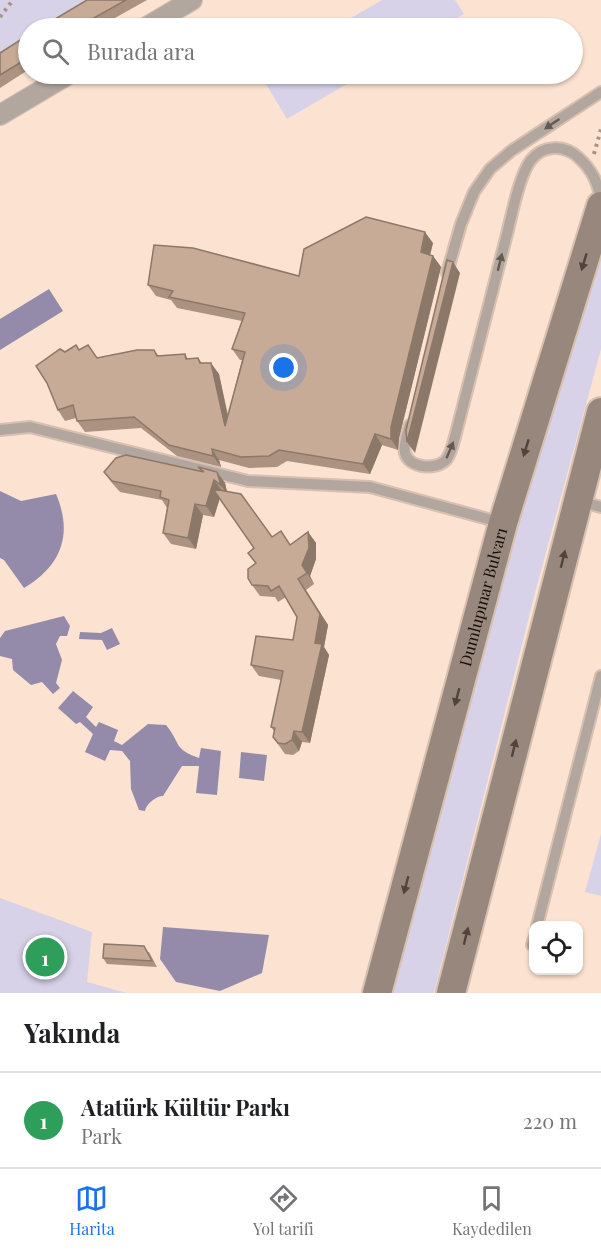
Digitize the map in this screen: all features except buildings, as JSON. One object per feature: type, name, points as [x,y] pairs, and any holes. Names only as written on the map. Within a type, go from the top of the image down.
[{"type":"main road","name":"Dumlupınar Bulvarı","points":[[377,993],[503,523],[601,206]]},
{"type":"main road","points":[[451,993],[590,504],[601,412]]},
{"type":"street","points":[[162,18],[192,0]]},
{"type":"street","points":[[0,114],[52,84]]},
{"type":"lane","points":[[446,279],[461,224],[474,192],[490,169],[511,151],[601,92]]},
{"type":"lane","points":[[412,417],[405,448],[407,459],[424,466],[441,464],[450,454],[455,437],[521,185],[530,161],[543,150],[557,148],[567,150],[592,172],[599,187],[601,201]]},
{"type":"lane","points":[[0,430],[30,427],[248,481],[370,487],[503,523]]},
{"type":"lane","points":[[538,921],[601,676]]},
{"type":"path","points":[[0,17],[13,0]]},
{"type":"shaded area","points":[[0,0],[108,0],[78,18],[18,18],[18,54],[0,66]]},
{"type":"shaded area","points":[[382,0],[455,0],[464,14],[457,18],[351,18]]},
{"type":"shaded area","points":[[266,84],[347,84],[287,119]]},
{"type":"shaded area","points":[[601,241],[601,349],[535,593],[434,993],[391,993],[491,617]]},
{"type":"shaded area","points":[[49,289],[63,311],[0,350],[0,319]]},
{"type":"shaded area","points":[[0,491],[21,501],[56,494],[61,509],[64,522],[61,547],[47,569],[24,588],[4,560],[0,558]]},
{"type":"shaded area","points":[[64,616],[70,626],[67,636],[60,636],[56,644],[62,660],[56,683],[60,688],[53,694],[42,682],[31,685],[13,670],[12,659],[0,656],[0,638],[5,631]]},
{"type":"shaded area","points":[[112,628],[120,644],[107,650],[102,640],[79,639],[80,632],[101,633]]},
{"type":"shaded area","points":[[73,691],[93,707],[86,717],[96,727],[99,722],[118,730],[114,741],[122,745],[148,724],[166,725],[178,745],[191,755],[199,758],[201,748],[221,751],[217,795],[196,793],[199,766],[182,766],[163,796],[152,801],[145,811],[139,810],[131,789],[130,761],[122,751],[110,750],[105,761],[85,752],[93,734],[80,722],[76,724],[58,708]]},
{"type":"shaded area","points":[[241,752],[267,755],[264,781],[239,778]]},
{"type":"shaded area","points":[[601,834],[601,896],[585,892]]},
{"type":"shaded area","points":[[0,898],[92,932],[87,982],[127,993],[0,993]]},
{"type":"shaded area","points":[[163,927],[269,935],[262,973],[220,991],[176,982],[160,959]]},
{"type":"place","name":"Atatürk Kültür Parkı","points":[[45,957]]}]
